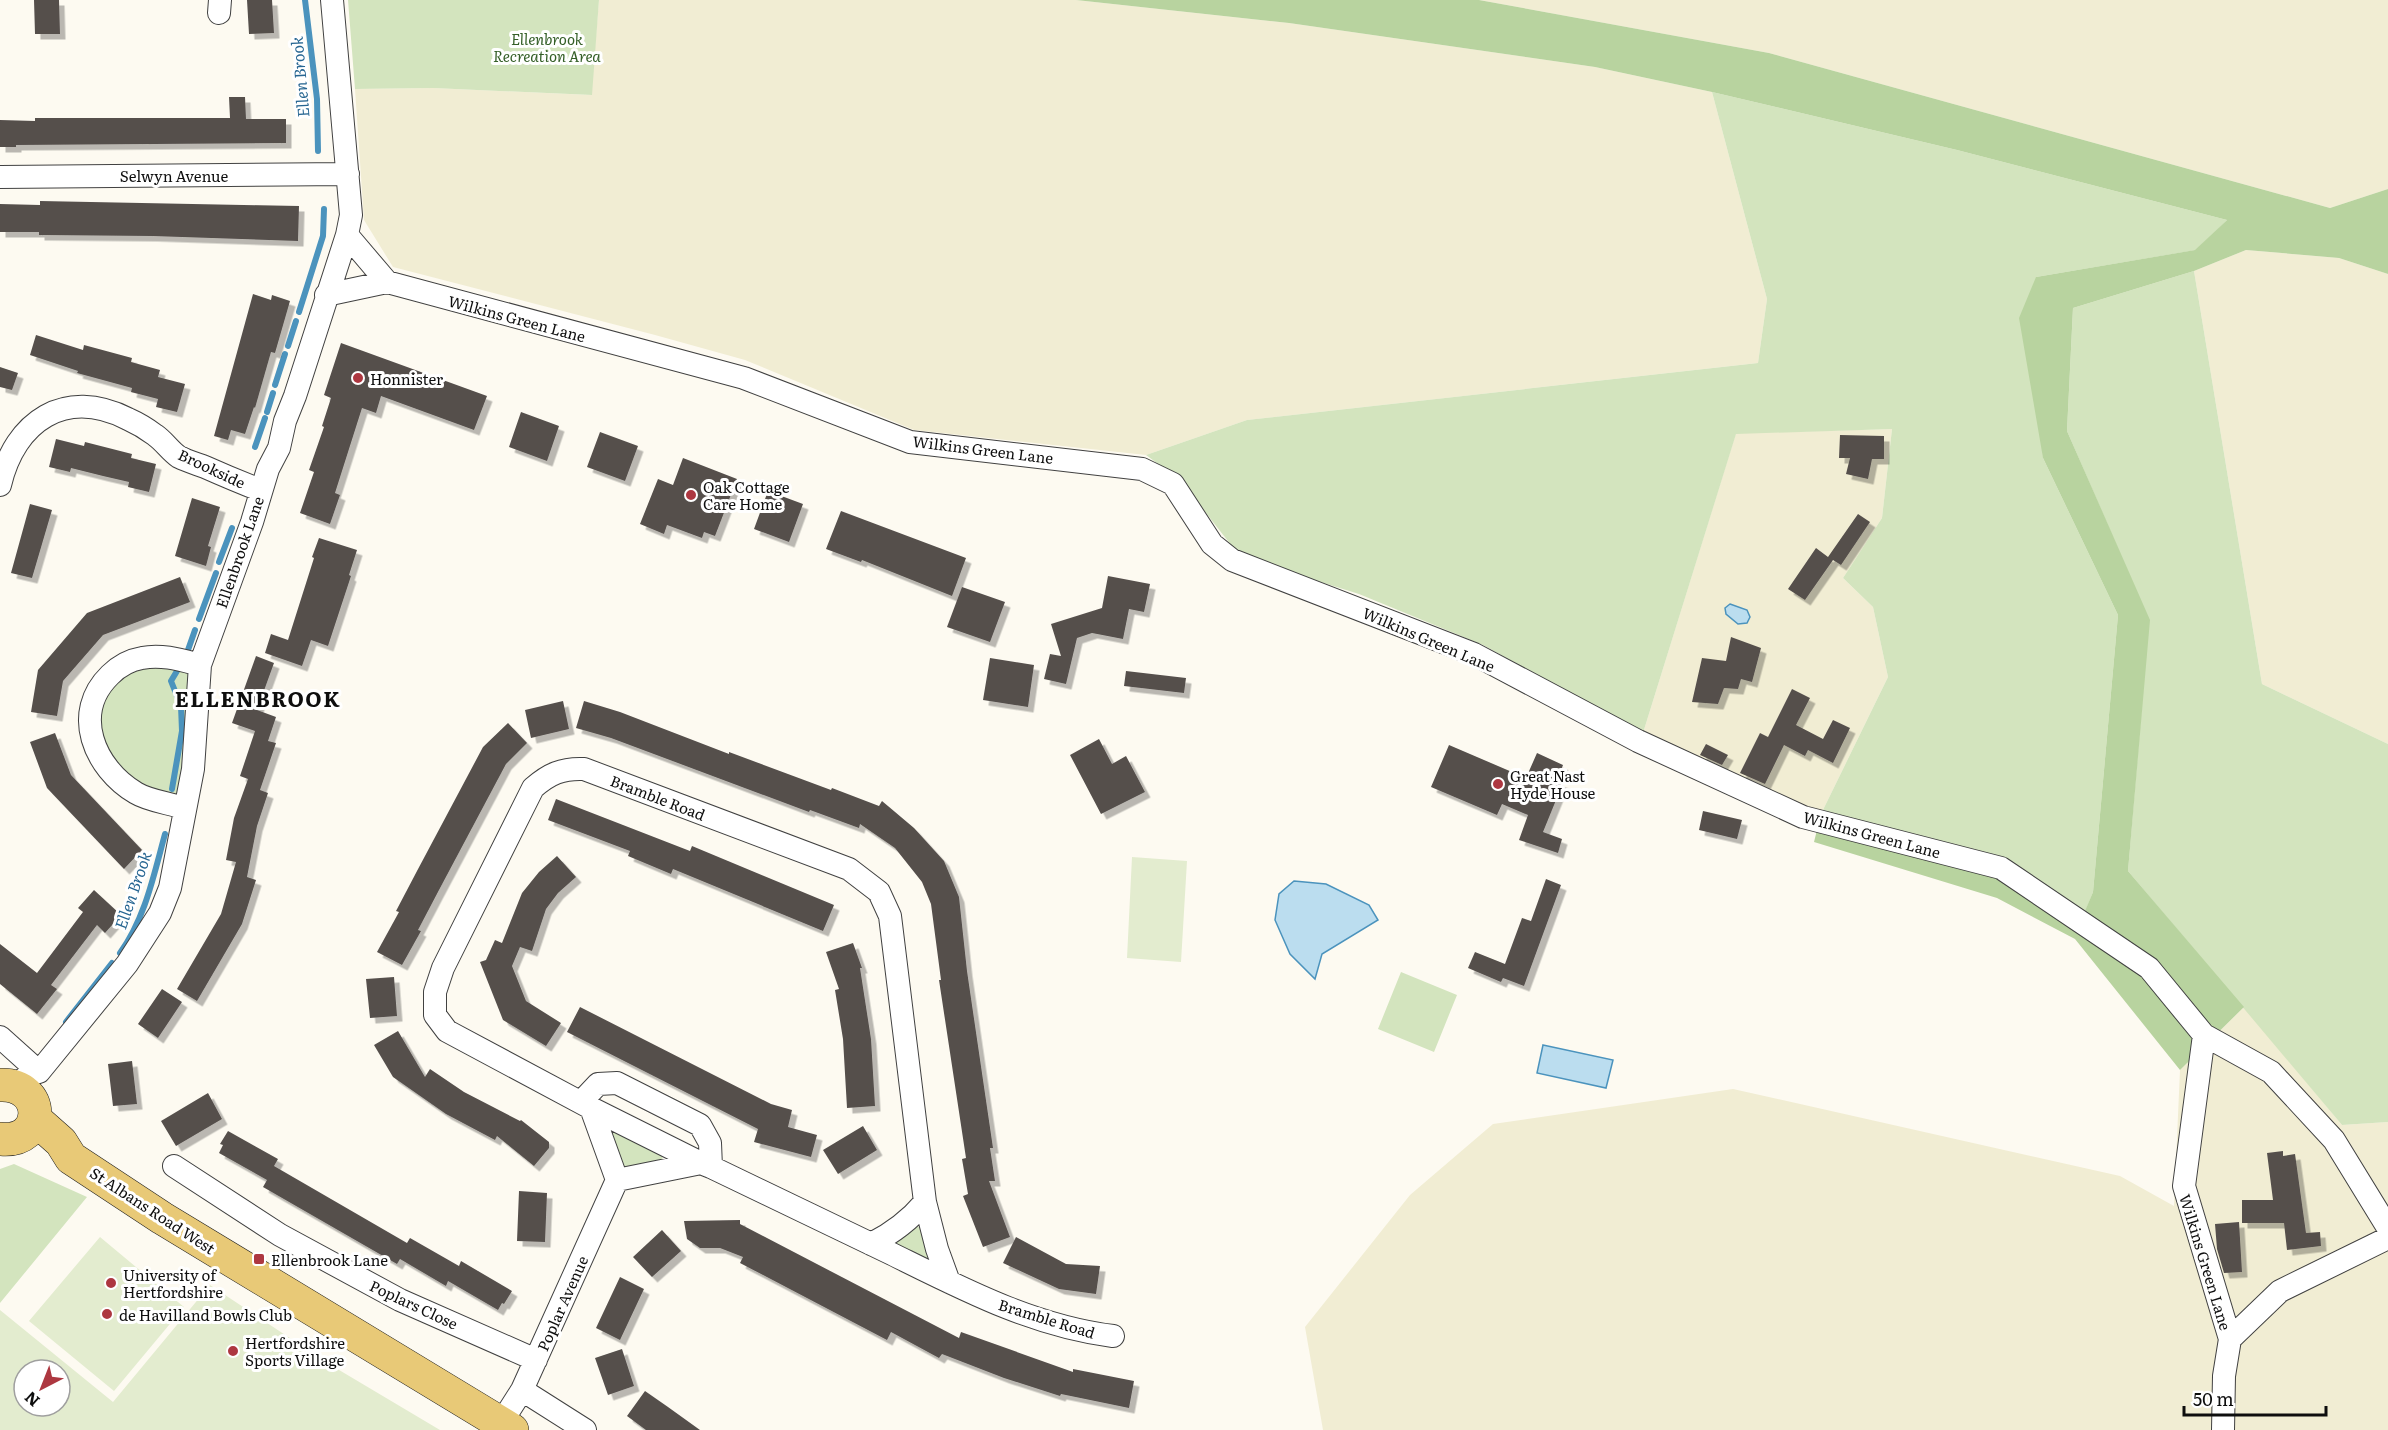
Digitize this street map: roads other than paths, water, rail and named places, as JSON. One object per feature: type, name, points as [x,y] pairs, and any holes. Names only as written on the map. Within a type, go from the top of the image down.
[{"type":"main road","name":"St Albans Road West","points":[[17,1114],[54,1155],[71,1158],[162,1218],[506,1426]]},
{"type":"street","name":"Ellenbrook Lane","points":[[17,1114],[127,964],[160,913],[170,888],[193,770],[200,665],[252,522],[260,490],[279,448],[285,421],[347,235],[351,215],[332,0]]},
{"type":"street","name":"Selwyn Avenue","points":[[0,177],[348,174]]},
{"type":"street","points":[[347,235],[387,282]]},
{"type":"street","name":"Wilkins Green Lane","points":[[326,295],[387,282],[744,378],[910,441],[1142,469],[1173,484],[1212,544],[1232,560],[1474,654],[1638,741],[1803,817],[2001,868],[2150,968],[2204,1035],[2184,1186],[2230,1340],[2224,1376],[2223,1430]]},
{"type":"street","name":"Brookside","points":[[0,484],[12,450],[25,432],[40,418],[62,408],[78,406],[98,408],[126,418],[154,434],[179,456],[260,490]]},
{"type":"street","points":[[184,808],[138,795],[122,784],[103,765],[94,748],[88,724],[92,700],[103,682],[129,661],[164,656],[200,665]]},
{"type":"street","name":"Bramble Road","points":[[949,1282],[937,1249],[925,1202],[890,916],[879,892],[849,868],[584,769],[567,768],[545,777],[533,788],[443,968],[435,992],[435,1015],[447,1031],[586,1105],[706,1165],[949,1282],[1007,1309],[1085,1333],[1113,1336]]},
{"type":"street","points":[[2204,1035],[2271,1072],[2334,1140],[2388,1228]]},
{"type":"street","name":"St Albans Road West","points":[[0,1037],[17,1114]]},
{"type":"street","points":[[617,1083],[699,1125],[710,1143],[706,1165],[617,1180],[586,1105],[598,1084],[617,1083]]},
{"type":"street","name":"Poplars Close","points":[[174,1166],[280,1235],[400,1300],[536,1360]]},
{"type":"street","name":"Poplar Avenue","points":[[506,1426],[617,1180]]},
{"type":"street","points":[[871,1244],[892,1233],[910,1219],[925,1202]]},
{"type":"street","name":"Wilkins Green Lane","points":[[2230,1340],[2280,1291],[2388,1238]]},
{"type":"street","points":[[522,1390],[585,1430]]},
{"type":"water","points":[[1730,604],[1747,610],[1750,617],[1747,623],[1738,624],[1726,614],[1725,608]]},
{"type":"water","points":[[1294,881],[1326,884],[1369,905],[1378,920],[1322,954],[1315,979],[1290,954],[1275,920],[1279,894]]},
{"type":"water","points":[[1543,1045],[1613,1060],[1606,1088],[1537,1073]]},
{"type":"waterway","name":"Ellen Brook","points":[[305,0],[317,99],[318,151]]},
{"type":"waterway","name":"Ellen Brook","points":[[299,312],[323,236],[324,209]]},
{"type":"waterway","name":"Ellen Brook","points":[[288,346],[296,321]]},
{"type":"waterway","name":"Ellen Brook","points":[[275,385],[285,354]]},
{"type":"waterway","name":"Ellen Brook","points":[[267,412],[273,393]]},
{"type":"waterway","name":"Ellen Brook","points":[[255,447],[265,418]]},
{"type":"waterway","name":"Ellen Brook","points":[[219,562],[232,528]]},
{"type":"waterway","name":"Ellen Brook","points":[[199,619],[216,573]]},
{"type":"waterway","name":"Ellen Brook","points":[[188,650],[195,630]]},
{"type":"waterway","name":"Ellen Brook","points":[[172,789],[182,731],[181,706],[171,681],[177,671]]},
{"type":"waterway","name":"Ellen Brook","points":[[120,953],[129,940],[142,911],[165,834]]},
{"type":"waterway","name":"Ellen Brook","points":[[66,1022],[112,963]]},
{"type":"place","name":"Honnister","points":[[358,378]]},
{"type":"place","name":"Oak Cottage Care Home","points":[[691,495]]},
{"type":"place","name":"Great Nast Hyde House","points":[[1498,784]]},
{"type":"place","name":"Ellenbrook Lane","points":[[259,1259]]},
{"type":"place","name":"University of Hertfordshire","points":[[111,1283]]},
{"type":"place","name":"de Havilland Bowls Club","points":[[107,1314]]},
{"type":"place","name":"Hertfordshire Sports Village","points":[[233,1351]]},
{"type":"district","name":"ELLENBROOK","points":[[258,697]]},
{"type":"park label","name":"Ellenbrook Recreation Area","points":[[547,46]]}]
